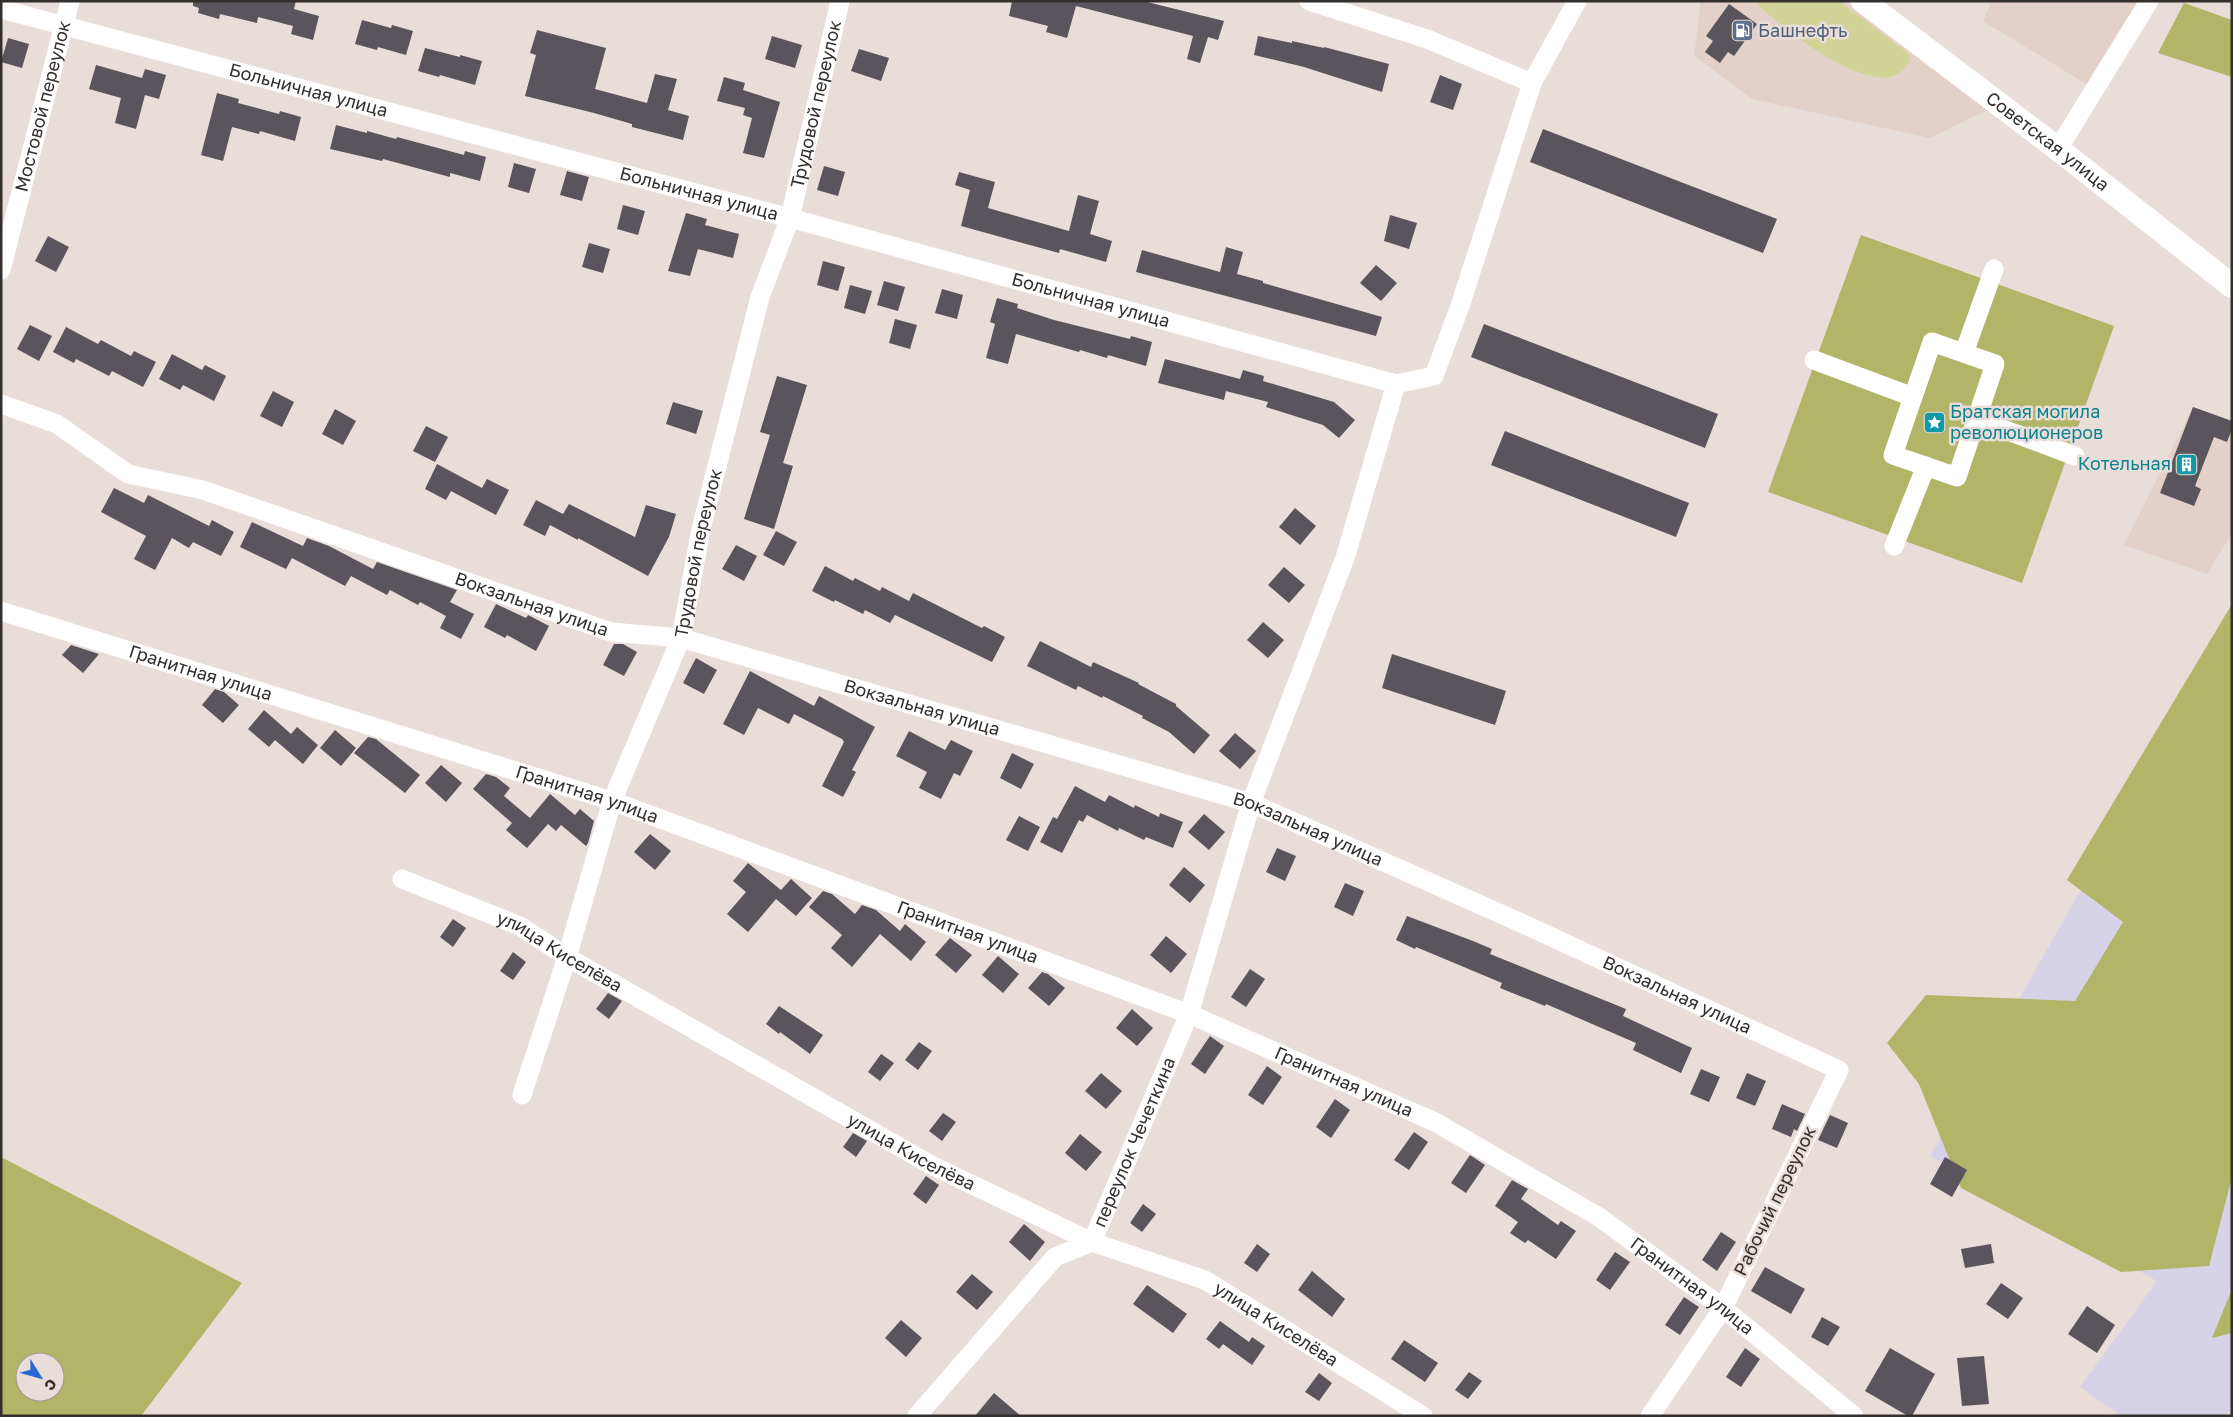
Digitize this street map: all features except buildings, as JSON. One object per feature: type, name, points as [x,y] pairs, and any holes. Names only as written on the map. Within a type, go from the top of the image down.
[{"type":"main road","name":"Советская улица","points":[[1862,1],[2058,149],[2232,286]]},
{"type":"street","name":"Мостовой переулок","points":[[1,270],[70,1]]},
{"type":"street","name":"Трудовой переулок","points":[[522,1095],[567,958],[612,801],[681,638],[701,529],[760,298],[790,218],[840,1]]},
{"type":"street","points":[[1309,1],[1427,39],[1532,83]]},
{"type":"street","points":[[1396,384],[1434,376],[1460,306],[1532,83],[1577,1]]},
{"type":"street","points":[[2058,149],[2148,1]]},
{"type":"street","name":"Больничная улица","points":[[1,9],[790,218],[1396,384]]},
{"type":"street","points":[[1964,353],[1994,269]]},
{"type":"street","points":[[1932,342],[1995,364],[1956,477],[1893,455],[1913,397],[1932,342]]},
{"type":"street","points":[[1814,360],[1913,397]]},
{"type":"street","name":"переулок Чечеткина","points":[[917,1416],[1055,1257],[1092,1242],[1189,1014],[1251,804],[1345,558],[1396,384]]},
{"type":"street","name":"Вокзальная улица","points":[[1,404],[58,424],[128,474],[203,490],[612,632],[681,638],[1251,804],[1520,922],[1827,1065]]},
{"type":"street","points":[[1976,419],[2075,456]]},
{"type":"street","points":[[1894,546],[1926,466]]},
{"type":"street","name":"Гранитная улица","points":[[1,611],[612,801],[1189,1014],[1435,1122],[1599,1217],[1724,1308],[1854,1416]]},
{"type":"street","name":"улица Киселёва","points":[[402,879],[520,926],[567,958],[931,1165],[1092,1242],[1205,1280],[1423,1416]]},
{"type":"street","name":"Рабочий переулок","points":[[1650,1416],[1724,1308],[1839,1070],[1827,1065]]},
{"type":"shaded area","points":[[1701,1],[1844,1],[1989,109],[1930,138],[1752,99],[1694,56]]},
{"type":"shaded area","points":[[1992,1],[2140,1],[2088,85],[1983,21]]},
{"type":"shaded area","points":[[2193,407],[2232,423],[2232,533],[2207,574],[2124,545]]},
{"type":"shaded area","points":[[2232,623],[2232,1416],[2121,1416],[2080,1387],[2157,1281],[1930,1156]]},
{"type":"green space","points":[[1755,1],[1839,1],[1909,54],[1910,61],[1903,70],[1893,76],[1878,77],[1859,73],[1840,64],[1799,39]]},
{"type":"green space","points":[[2184,3],[2232,20],[2232,77],[2158,53]]},
{"type":"green space","points":[[1861,235],[2114,326],[2022,583],[1768,492]]},
{"type":"green space","points":[[2232,604],[2232,1177],[2209,1266],[2121,1272],[1961,1188],[1919,1084],[1887,1043],[1926,995],[2075,1001],[2123,922],[2067,880]]},
{"type":"green space","points":[[1,1157],[242,1283],[141,1416],[1,1416]]},
{"type":"green space","points":[[2232,1289],[2232,1333],[2212,1338]]},
{"type":"place","name":"Башнефть","points":[[1742,31]]},
{"type":"place","name":"Братская могила революционеров","points":[[1934,422]]},
{"type":"place","name":"Котельная","points":[[2187,464]]}]
